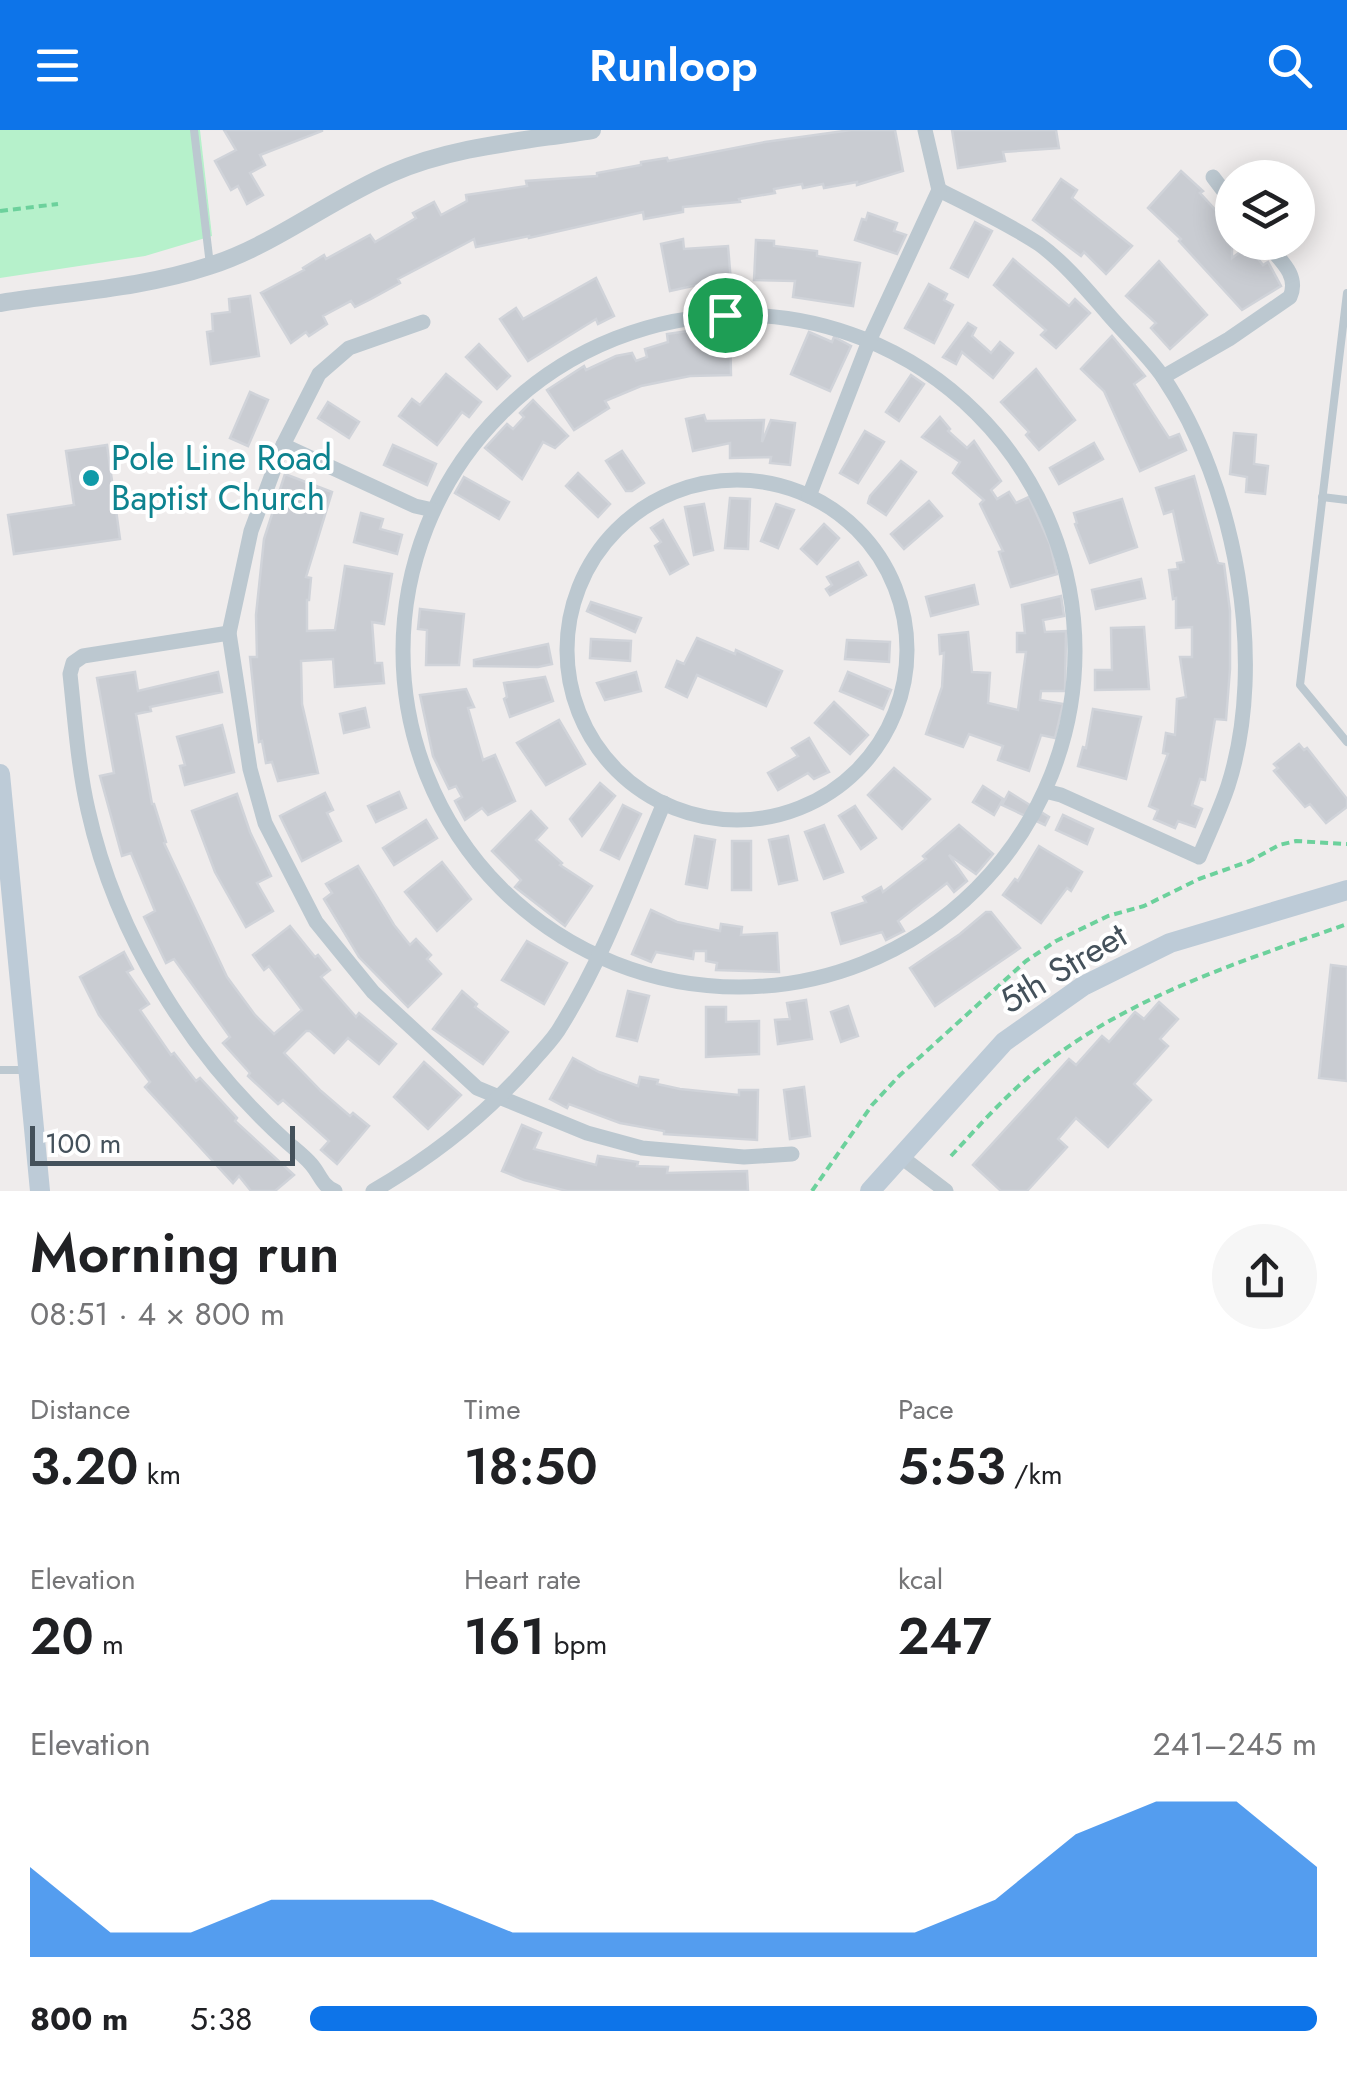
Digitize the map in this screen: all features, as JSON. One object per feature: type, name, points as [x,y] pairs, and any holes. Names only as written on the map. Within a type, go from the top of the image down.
[{"type":"main road","points":[[0,774],[40,1191]]},
{"type":"main road","name":"5th Street","points":[[870,1191],[1004,1042],[1083,986],[1170,943],[1347,890]]},
{"type":"street","points":[[0,302],[160,279],[210,266],[254,248],[387,175],[421,161],[592,130]]},
{"type":"street","points":[[809,496],[869,341],[938,190],[925,130]]},
{"type":"street","points":[[938,190],[995,217],[1042,246],[1084,286],[1163,377],[1201,448],[1228,519],[1244,616],[1243,710],[1228,785],[1199,856],[1061,794],[1045,791]]},
{"type":"street","points":[[1163,377],[1290,298],[1293,278],[1280,260]]},
{"type":"street","points":[[725,315],[798,320],[862,334],[869,341],[887,345],[936,378],[994,430],[1037,494],[1065,565],[1076,641],[1069,718],[1045,791],[1006,855],[954,909],[891,950],[820,976],[745,986],[670,980],[612,967],[598,956],[578,952],[479,865],[438,802],[411,731],[402,656],[409,581],[432,510],[471,447],[522,393],[583,352],[652,326],[725,315]]},
{"type":"street","points":[[422,322],[349,348],[320,374],[283,445],[251,532],[229,634],[243,732],[265,822],[316,922],[372,992],[476,1088],[586,1133],[642,1148],[744,1156],[792,1154]]},
{"type":"street","points":[[283,445],[415,506],[432,510]]},
{"type":"street","points":[[728,480],[770,483],[809,496],[843,517],[871,545],[892,578],[904,616],[908,656],[902,695],[887,732],[864,764],[834,790],[798,809],[760,818],[727,820],[664,804],[640,790],[602,754],[581,719],[569,680],[569,625],[574,598],[592,561],[618,529],[639,512],[688,487],[728,480]]},
{"type":"street","points":[[229,634],[83,656],[73,663],[70,674],[88,811],[115,898],[166,996],[202,1050],[236,1090],[312,1165],[327,1188],[335,1191]]},
{"type":"street","points":[[373,1191],[456,1137],[502,1097],[560,1029],[598,956],[664,804]]},
{"type":"street","points":[[900,1156],[946,1191]]},
{"type":"lane","points":[[194,130],[210,266]]},
{"type":"lane","points":[[1347,293],[1300,685],[1347,742]]},
{"type":"lane","points":[[1322,497],[1347,500]]},
{"type":"lane","points":[[0,1070],[28,1070]]},
{"type":"path","points":[[0,211],[58,204]]},
{"type":"path","points":[[812,1191],[872,1105],[899,1076],[1026,961],[1056,941],[1108,916],[1144,906],[1250,861],[1279,845],[1296,841],[1347,844]]},
{"type":"path","points":[[950,1156],[1035,1071],[1109,1019],[1176,986],[1347,924]]},
{"type":"green space","points":[[0,130],[200,130],[212,236],[145,256],[0,278]]},
{"type":"building","points":[[224,130],[322,131],[260,155],[265,165],[250,173],[263,195],[247,204],[238,186],[231,190],[215,161],[236,150]]},
{"type":"building","points":[[851,130],[895,130],[903,171],[857,185],[803,188],[802,184],[739,199],[740,202],[683,207],[683,212],[644,219],[643,212],[476,247],[474,239],[398,279],[400,283],[371,299],[355,307],[351,301],[323,316],[327,324],[291,343],[261,293],[324,255],[326,259],[370,235],[375,242],[416,218],[413,213],[434,202],[441,215],[467,201],[466,195],[527,186],[526,181],[597,176],[641,162],[667,158],[668,161]]},
{"type":"building","points":[[952,130],[1056,130],[1059,148],[1003,152],[1005,161],[958,168]]},
{"type":"building","points":[[1181,171],[1203,191],[1200,193],[1215,209],[1215,260],[1259,260],[1263,265],[1268,262],[1281,286],[1242,310],[1181,239],[1148,208]]},
{"type":"building","points":[[1061,179],[1077,190],[1072,198],[1132,246],[1106,274],[1084,252],[1081,256],[1033,220]]},
{"type":"building","points":[[868,213],[897,223],[894,231],[906,235],[897,254],[855,240]]},
{"type":"building","points":[[975,222],[992,231],[968,277],[951,268]]},
{"type":"building","points":[[683,239],[684,249],[728,246],[732,294],[712,295],[711,282],[670,291],[661,244]]},
{"type":"building","points":[[756,240],[860,263],[853,306],[793,297],[795,281],[754,280]]},
{"type":"building","points":[[1013,259],[1069,306],[1075,299],[1090,313],[1056,348],[1041,335],[1046,330],[994,285]]},
{"type":"building","points":[[1159,261],[1207,315],[1170,349],[1151,328],[1156,323],[1126,296]]},
{"type":"building","points":[[596,278],[614,316],[598,324],[596,319],[528,361],[500,319],[516,308],[523,319]]},
{"type":"building","points":[[929,284],[947,294],[944,300],[953,305],[934,343],[905,328]]},
{"type":"building","points":[[250,296],[259,356],[211,364],[207,332],[213,331],[212,314],[230,312],[229,299]]},
{"type":"building","points":[[968,323],[976,328],[972,336],[991,353],[1000,342],[1013,353],[993,378],[962,352],[956,364],[943,357]]},
{"type":"building","points":[[730,325],[731,375],[690,376],[641,386],[605,401],[609,408],[574,430],[547,390],[584,366],[586,370],[632,353],[636,361],[647,357],[645,349],[668,342],[667,334]]},
{"type":"building","points":[[809,332],[832,342],[834,337],[851,346],[830,391],[791,374]]},
{"type":"building","points":[[1112,336],[1145,376],[1134,384],[1169,438],[1179,434],[1186,450],[1140,471],[1104,391],[1081,369]]},
{"type":"building","points":[[479,344],[510,376],[497,389],[466,357]]},
{"type":"building","points":[[1036,369],[1075,420],[1039,450],[1026,435],[1029,432],[1001,402]]},
{"type":"building","points":[[446,374],[481,402],[469,417],[462,412],[437,445],[399,416],[412,399],[420,405]]},
{"type":"building","points":[[911,375],[924,384],[899,421],[886,412]]},
{"type":"building","points":[[250,392],[268,400],[248,446],[230,438]]},
{"type":"building","points":[[533,400],[568,436],[555,448],[543,442],[522,479],[485,448],[507,424],[513,429],[524,417],[520,413]]},
{"type":"building","points":[[328,402],[359,422],[349,438],[318,418]]},
{"type":"building","points":[[704,415],[706,421],[764,420],[762,442],[771,420],[795,423],[790,465],[770,463],[771,457],[730,458],[730,443],[693,451],[686,419]]},
{"type":"building","points":[[940,417],[948,431],[967,448],[974,441],[1001,481],[991,490],[997,499],[1009,492],[1016,503],[1029,497],[1050,544],[1057,574],[1011,587],[999,552],[1003,551],[980,504],[984,500],[953,473],[960,462],[922,437]]},
{"type":"building","points":[[865,431],[884,442],[858,483],[840,473]]},
{"type":"building","points":[[1234,433],[1256,435],[1254,464],[1268,466],[1265,494],[1246,492],[1247,477],[1230,474]]},
{"type":"building","points":[[1094,443],[1103,459],[1059,484],[1050,468]]},
{"type":"building","name":"Pole Line Road Baptist Church","points":[[107,445],[120,539],[14,554],[8,515],[74,505],[66,451]]},
{"type":"building","points":[[393,445],[436,464],[427,485],[384,465]]},
{"type":"building","points":[[622,451],[644,483],[632,491],[626,491],[606,461]]},
{"type":"building","points":[[901,461],[916,472],[886,515],[868,503]]},
{"type":"building","points":[[578,473],[610,504],[598,517],[566,486]]},
{"type":"building","points":[[285,474],[332,492],[306,577],[311,578],[307,631],[335,630],[345,566],[392,574],[384,624],[372,622],[375,663],[382,663],[384,683],[335,687],[333,659],[301,661],[302,704],[318,773],[278,781],[272,762],[266,763],[262,741],[259,742],[250,657],[257,657],[256,615],[264,539]]},
{"type":"building","points":[[1194,476],[1218,563],[1224,564],[1230,611],[1230,669],[1226,720],[1215,719],[1205,780],[1200,779],[1192,805],[1202,809],[1195,827],[1178,821],[1175,828],[1154,819],[1158,810],[1149,806],[1168,754],[1163,753],[1166,733],[1175,735],[1177,699],[1186,697],[1180,657],[1192,657],[1192,627],[1176,628],[1176,598],[1173,599],[1169,570],[1178,569],[1177,563],[1184,562],[1173,511],[1164,514],[1156,488]]},
{"type":"building","points":[[464,477],[509,502],[499,519],[455,493]]},
{"type":"building","points":[[730,498],[750,499],[748,549],[725,548]]},
{"type":"building","points":[[1122,499],[1137,547],[1090,563],[1074,513]]},
{"type":"building","points":[[929,501],[942,516],[904,549],[891,534]]},
{"type":"building","points":[[704,504],[713,550],[694,555],[685,507]]},
{"type":"building","points":[[776,504],[794,510],[778,548],[761,541]]},
{"type":"building","points":[[361,513],[383,519],[380,529],[402,535],[397,554],[354,542]]},
{"type":"building","points":[[663,520],[688,564],[670,574],[655,546],[661,542],[651,528]]},
{"type":"building","points":[[824,524],[839,538],[817,564],[801,549]]},
{"type":"building","points":[[858,562],[866,575],[830,595],[826,589],[832,585],[827,577]]},
{"type":"building","points":[[1141,579],[1145,598],[1096,609],[1092,590]]},
{"type":"building","points":[[974,585],[978,604],[931,616],[926,597]]},
{"type":"building","points":[[1061,596],[1064,616],[1043,620],[1045,632],[1066,631],[1065,691],[1041,691],[1040,700],[1063,704],[1055,738],[1041,735],[1029,771],[998,760],[1003,746],[969,734],[963,747],[926,734],[942,687],[944,653],[940,654],[939,635],[968,632],[972,672],[990,673],[988,703],[1018,710],[1026,652],[1017,652],[1017,633],[1025,633],[1022,605]]},
{"type":"building","points":[[591,602],[641,618],[635,632],[587,611]]},
{"type":"building","points":[[420,609],[464,614],[459,665],[426,665],[427,630],[418,629]]},
{"type":"building","points":[[1144,627],[1149,689],[1095,690],[1095,670],[1112,670],[1111,628]]},
{"type":"building","points":[[697,638],[782,671],[766,706],[697,675],[687,697],[666,687],[677,661],[684,664]]},
{"type":"building","points":[[591,639],[631,641],[630,661],[590,658]]},
{"type":"building","points":[[847,640],[890,642],[889,662],[845,659]]},
{"type":"building","points":[[548,644],[552,664],[474,666],[474,660]]},
{"type":"building","points":[[135,672],[138,691],[218,672],[222,692],[150,707],[151,711],[136,714],[152,804],[164,843],[227,977],[274,1034],[302,1010],[269,966],[264,970],[253,955],[290,926],[330,970],[321,977],[356,1017],[359,1013],[396,1044],[379,1064],[348,1038],[334,1053],[306,1031],[284,1053],[350,1116],[353,1113],[369,1126],[337,1164],[321,1150],[329,1141],[283,1100],[278,1104],[248,1076],[250,1073],[223,1043],[230,1037],[174,959],[166,963],[144,917],[155,911],[131,853],[122,856],[100,776],[114,773],[97,678]]},
{"type":"building","points":[[636,672],[641,691],[605,700],[597,683]]},
{"type":"building","points":[[848,672],[891,690],[883,709],[840,691]]},
{"type":"building","points":[[545,677],[553,701],[510,717],[504,683]]},
{"type":"building","points":[[466,689],[474,707],[468,708],[483,760],[495,755],[515,801],[488,815],[482,808],[465,820],[455,801],[462,797],[456,786],[449,789],[433,756],[420,695]]},
{"type":"building","points":[[834,702],[868,735],[850,754],[815,723]]},
{"type":"building","points":[[365,708],[369,727],[344,733],[340,714]]},
{"type":"building","points":[[1093,709],[1141,717],[1126,779],[1078,766],[1083,747],[1086,748]]},
{"type":"building","points":[[559,720],[585,764],[546,785],[517,743]]},
{"type":"building","points":[[222,725],[234,772],[185,785],[180,766],[185,765],[177,737]]},
{"type":"building","points":[[809,738],[829,772],[814,779],[808,773],[778,790],[768,773],[798,756],[792,748]]},
{"type":"building","points":[[1299,744],[1304,750],[1307,748],[1347,799],[1347,807],[1326,823],[1310,804],[1305,807],[1274,771],[1278,768],[1274,764]]},
{"type":"building","points":[[894,768],[930,799],[902,829],[868,795]]},
{"type":"building","points":[[600,783],[615,796],[582,836],[570,819]]},
{"type":"building","points":[[983,786],[1003,799],[994,815],[973,802]]},
{"type":"building","points":[[399,792],[406,808],[376,822],[368,806]]},
{"type":"building","points":[[1009,792],[1049,817],[1045,825],[1002,805]]},
{"type":"building","points":[[325,793],[333,810],[327,813],[341,841],[302,861],[280,816]]},
{"type":"building","points":[[237,794],[271,876],[257,883],[273,911],[246,927],[215,872],[192,811]]},
{"type":"building","points":[[623,805],[641,814],[619,859],[601,850]]},
{"type":"building","points":[[855,806],[876,838],[861,849],[839,816]]},
{"type":"building","points":[[531,811],[547,828],[536,840],[560,865],[592,886],[565,926],[515,887],[521,880],[492,851]]},
{"type":"building","points":[[1063,815],[1093,829],[1087,844],[1056,830]]},
{"type":"building","points":[[426,820],[437,838],[394,865],[383,848]]},
{"type":"building","points":[[824,825],[843,872],[824,879],[805,832]]},
{"type":"building","points":[[959,825],[993,854],[976,874],[949,855],[967,881],[954,892],[947,883],[898,921],[904,931],[886,940],[882,932],[841,944],[832,913],[866,902],[863,897],[881,887],[883,892],[926,859],[923,856]]},
{"type":"building","points":[[695,836],[715,840],[707,888],[686,884]]},
{"type":"building","points":[[788,836],[797,880],[779,884],[769,840]]},
{"type":"building","points":[[732,841],[751,841],[751,890],[732,890]]},
{"type":"building","points":[[1039,846],[1082,872],[1071,891],[1067,888],[1041,923],[1003,895],[1015,879],[1018,881]]},
{"type":"building","points":[[442,862],[471,899],[437,931],[405,892]]},
{"type":"building","points":[[358,866],[394,925],[410,945],[416,939],[441,974],[408,1007],[359,957],[324,899],[332,893],[326,884]]},
{"type":"building","points":[[651,910],[677,922],[720,931],[721,924],[742,927],[741,935],[777,933],[779,972],[716,970],[717,963],[706,961],[706,951],[694,951],[693,959],[656,952],[651,962],[632,954]]},
{"type":"building","points":[[991,912],[1020,948],[935,1006],[910,968]]},
{"type":"building","points":[[527,941],[567,963],[544,1004],[502,980]]},
{"type":"building","points":[[124,952],[133,969],[127,972],[149,1004],[140,1010],[171,1055],[174,1053],[196,1081],[200,1078],[237,1118],[235,1121],[294,1175],[275,1191],[251,1191],[239,1176],[233,1183],[145,1087],[150,1082],[99,1015],[80,977]]},
{"type":"building","points":[[1331,965],[1347,967],[1347,1081],[1319,1078]]},
{"type":"building","points":[[462,991],[477,1004],[475,1007],[508,1032],[483,1064],[433,1029]]},
{"type":"building","points":[[628,991],[649,996],[637,1041],[617,1036]]},
{"type":"building","points":[[806,1000],[812,1039],[778,1044],[775,1020],[790,1019],[787,1003]]},
{"type":"building","points":[[1159,1002],[1178,1019],[1160,1039],[1168,1046],[1134,1084],[1151,1100],[1108,1147],[1076,1118],[1058,1139],[1067,1147],[1027,1191],[1001,1191],[973,1165],[1069,1059],[1076,1065],[1102,1036],[1109,1042],[1135,1012],[1144,1019]]},
{"type":"building","points":[[848,1006],[858,1036],[841,1042],[831,1012]]},
{"type":"building","points":[[706,1007],[726,1007],[726,1022],[759,1021],[759,1054],[706,1057]]},
{"type":"building","points":[[573,1058],[638,1086],[640,1077],[680,1089],[739,1095],[739,1090],[758,1090],[757,1140],[664,1134],[569,1104],[567,1108],[550,1099]]},
{"type":"building","points":[[424,1062],[461,1095],[428,1129],[394,1097]]},
{"type":"building","points":[[804,1087],[810,1136],[790,1139],[784,1090]]},
{"type":"building","points":[[522,1125],[541,1133],[534,1149],[596,1165],[598,1156],[638,1162],[637,1166],[668,1167],[667,1173],[747,1171],[748,1191],[567,1191],[524,1180],[502,1171]]},
{"type":"place","name":"Pole Line Road Baptist Church","points":[[91,478]]},
{"type":"route","points":[[725,315],[798,320],[862,334],[869,341],[887,345],[936,378],[994,430],[1037,494],[1065,565],[1076,641],[1069,718],[1045,791],[1006,855],[954,909],[891,950],[820,976],[745,986],[670,980],[612,967],[598,956],[578,952],[479,865],[438,802],[411,731],[402,656],[409,581],[432,510],[471,447],[522,393],[583,352],[652,326],[725,315]]}]
